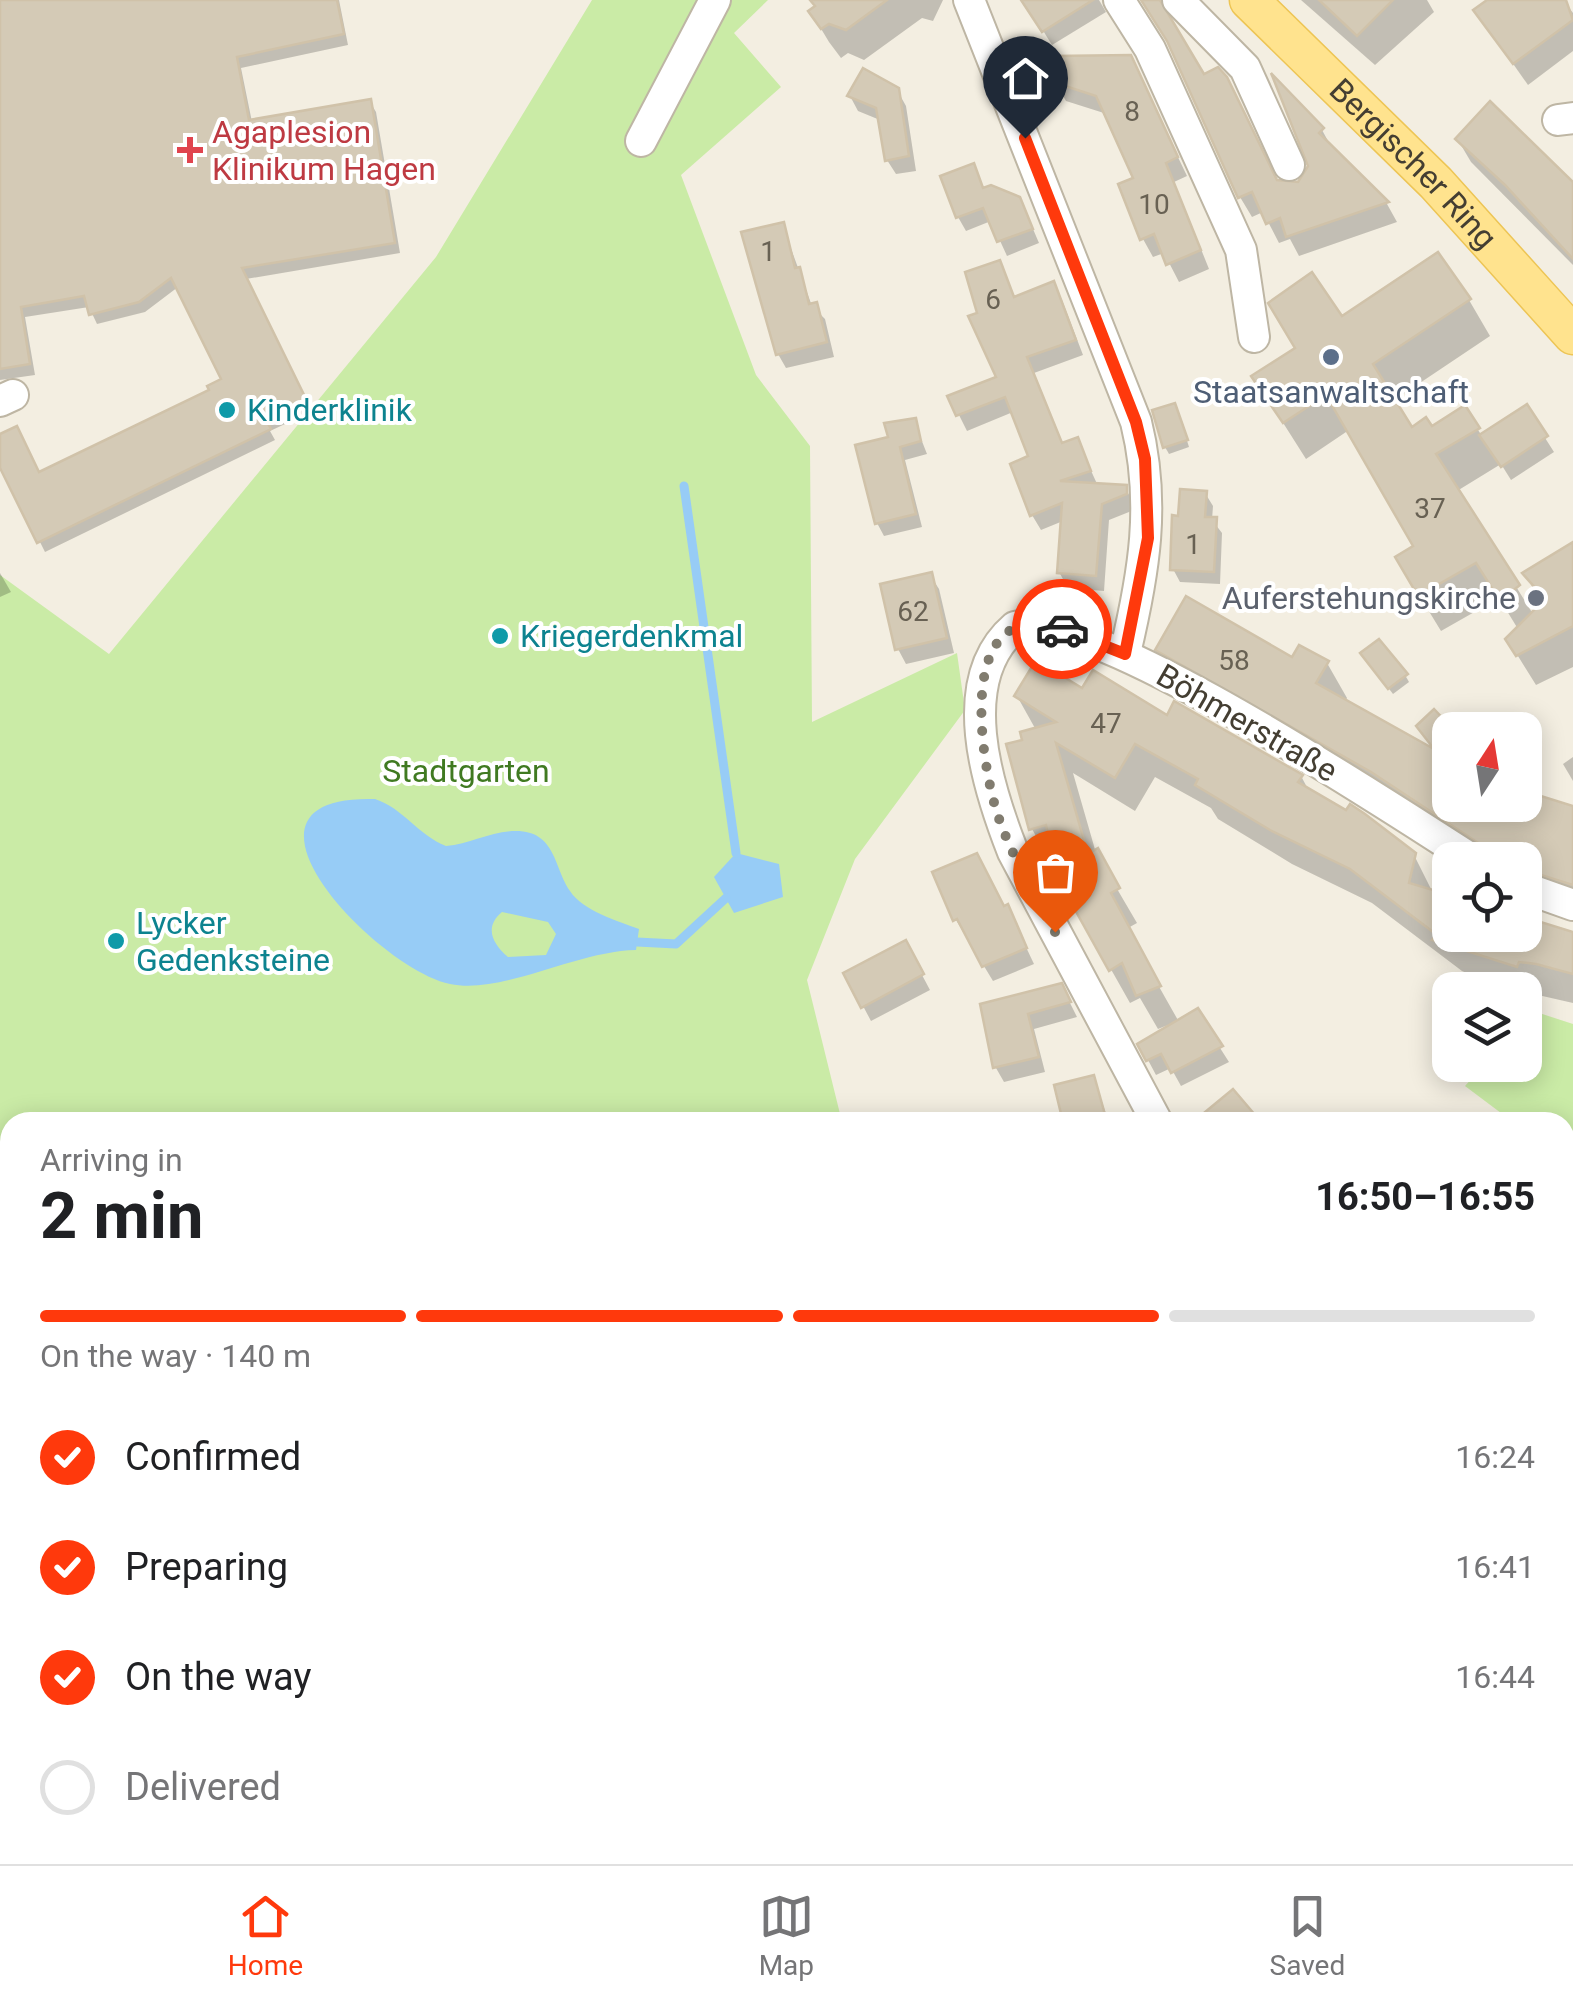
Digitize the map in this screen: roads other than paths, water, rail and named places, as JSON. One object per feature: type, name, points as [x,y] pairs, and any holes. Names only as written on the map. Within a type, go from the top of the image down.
[{"type":"main road","name":"Bergischer Ring","points":[[1249,0],[1436,182],[1573,335]]},
{"type":"street","points":[[640,141],[715,0]]},
{"type":"street","points":[[969,0],[1129,404],[1145,459],[1148,538],[1125,654]]},
{"type":"street","points":[[1178,0],[1245,68],[1289,165]]},
{"type":"street","points":[[1123,1],[1150,49],[1241,250],[1254,337]]},
{"type":"street","name":"Böhmerstraße","points":[[1153,1112],[1013,852],[996,808],[982,748],[982,685],[988,658],[1015,626],[1049,624],[1125,654],[1315,761],[1444,842]]},
{"type":"street","points":[[1542,894],[1573,905]]},
{"type":"water","points":[[375,799],[446,846],[516,831],[539,837],[552,852],[576,898],[601,914],[639,929],[636,950],[589,957],[516,978],[470,986],[450,984],[419,971],[384,948],[322,884],[306,851],[306,824],[328,805]],"holes":[[[502,912],[548,922],[556,934],[546,955],[508,957],[492,935],[493,923]]]},
{"type":"water","points":[[736,853],[779,864],[783,897],[734,913],[714,877]]},
{"type":"waterway","points":[[684,486],[736,853]]},
{"type":"waterway","points":[[637,942],[676,944],[726,898]]},
{"type":"place","name":"Agaplesion Klinikum Hagen","points":[[190,150]]},
{"type":"place","name":"Staatsanwaltschaft","points":[[1331,357]]},
{"type":"place","name":"Kinderklinik","points":[[227,410]]},
{"type":"place","name":"Auferstehungskirche","points":[[1536,598]]},
{"type":"place","name":"Kriegerdenkmal","points":[[500,636]]},
{"type":"place","name":"Lycker Gedenksteine","points":[[116,941]]},
{"type":"park label","name":"Stadtgarten","points":[[466,771]]}]
